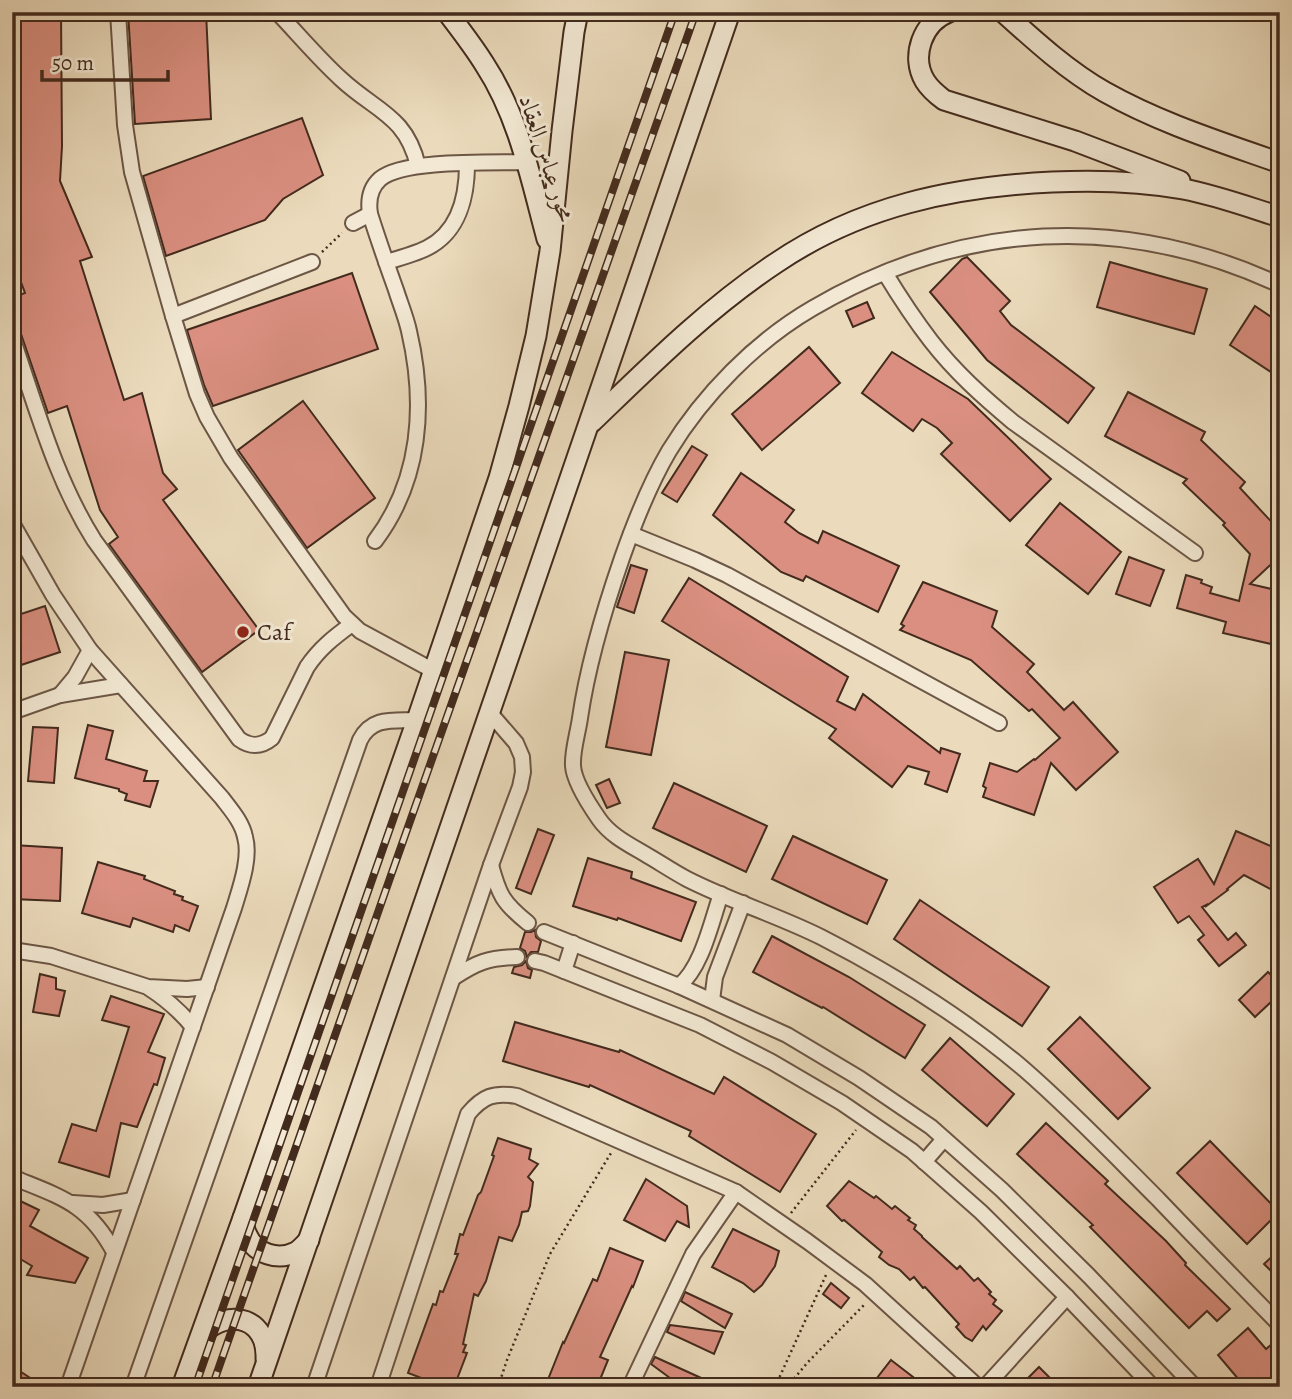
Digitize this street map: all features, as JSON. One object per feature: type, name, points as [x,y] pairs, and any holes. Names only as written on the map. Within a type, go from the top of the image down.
[{"type":"main road","name":"محور عباس العقاد","points":[[447,12],[486,66],[505,102],[526,162],[550,251]]},
{"type":"main road","points":[[182,1387],[417,720],[499,478],[536,336],[550,251],[578,12]]},
{"type":"main road","points":[[258,1387],[730,12]]},
{"type":"main road","points":[[949,12],[932,23],[923,35],[919,50],[923,79],[932,91],[944,100],[1122,158],[1216,196],[1280,217]]},
{"type":"main road","points":[[1003,12],[1031,38],[1103,91],[1141,111],[1280,163]]},
{"type":"main road","points":[[588,425],[673,344],[775,263],[832,231],[872,215],[923,198],[955,191],[1085,180],[1162,185],[1216,196]]},
{"type":"main road","points":[[243,1218],[246,1234],[254,1247],[268,1255],[284,1256],[298,1251],[309,1240]]},
{"type":"main road","points":[[202,1333],[213,1323],[226,1319],[240,1319],[253,1325],[262,1336],[267,1349],[266,1363]]},
{"type":"street","points":[[118,12],[128,151],[137,194],[197,394],[219,440],[337,608],[352,624],[370,637],[434,671]]},
{"type":"street","points":[[277,12],[354,91],[400,125],[410,141],[418,166]]},
{"type":"street","points":[[375,541],[392,516],[406,486],[414,454],[418,400],[409,328],[370,214],[369,201],[373,188],[391,172],[418,166],[526,162]]},
{"type":"street","points":[[386,262],[424,249],[446,234],[465,196],[467,164]]},
{"type":"street","points":[[353,223],[370,214]]},
{"type":"street","points":[[1280,285],[1215,258],[1174,247],[1133,239],[1049,235],[1006,239],[924,258],[841,291],[801,315],[763,342],[728,374],[691,419],[648,490],[611,589],[592,656],[574,759],[575,776],[597,817],[620,840],[689,880],[817,935],[888,974],[957,1018],[1021,1067],[1082,1121],[1280,1325]]},
{"type":"street","points":[[173,317],[312,262]]},
{"type":"street","points":[[884,273],[915,321],[964,378],[991,404],[1195,553]]},
{"type":"street","points":[[12,337],[57,469],[80,517],[239,739],[244,743],[256,745],[272,738],[313,657],[352,624]]},
{"type":"street","points":[[12,523],[53,595],[90,650],[222,798],[246,838],[242,881],[68,1387]]},
{"type":"street","points":[[631,534],[727,575],[999,723]]},
{"type":"street","points":[[60,695],[75,677],[90,650]]},
{"type":"street","points":[[12,712],[60,695],[121,685]]},
{"type":"street","points":[[314,1387],[491,864],[520,787],[522,757],[516,743],[490,713]]},
{"type":"street","points":[[133,1387],[360,740],[374,724],[417,720]]},
{"type":"street","points":[[491,864],[497,888],[510,908],[528,923]]},
{"type":"street","points":[[679,986],[695,968],[721,894]]},
{"type":"street","points":[[712,1000],[715,977],[743,903]]},
{"type":"street","points":[[544,932],[679,986],[787,1035],[859,1078],[931,1127],[1002,1189],[1195,1387]]},
{"type":"street","points":[[564,971],[573,943]]},
{"type":"street","points":[[12,950],[51,956],[148,987],[207,987]]},
{"type":"street","points":[[453,978],[472,965],[495,957],[517,957]]},
{"type":"street","points":[[535,961],[700,1025],[772,1062],[842,1103],[912,1151],[981,1212],[1153,1387]]},
{"type":"street","points":[[148,987],[165,998],[193,1027]]},
{"type":"street","points":[[378,1387],[468,1114],[477,1103],[489,1096],[503,1094],[517,1096],[736,1192],[875,1293],[978,1387]]},
{"type":"street","points":[[924,1162],[944,1139]]},
{"type":"street","points":[[12,1177],[72,1203],[97,1224],[114,1252]]},
{"type":"street","points":[[630,1387],[693,1254],[736,1192]]},
{"type":"street","points":[[72,1203],[103,1205],[132,1200]]},
{"type":"street","points":[[985,1387],[1067,1297]]},
{"type":"path","points":[[312,262],[353,223]]},
{"type":"path","points":[[782,1224],[865,1119]]},
{"type":"path","points":[[499,1387],[507,1360],[550,1254],[618,1141]]},
{"type":"path","points":[[775,1387],[833,1260]]},
{"type":"path","points":[[787,1387],[875,1293]]},
{"type":"building","points":[[12,12],[61,12],[60,181],[92,257],[80,261],[124,400],[142,393],[163,473],[177,489],[163,500],[259,630],[202,672],[109,544],[118,537],[100,510],[67,406],[48,413],[21,334],[12,326],[12,298],[25,293],[12,258]]},
{"type":"building","points":[[128,12],[206,12],[211,119],[135,124]]},
{"type":"building","points":[[302,118],[323,175],[283,199],[265,220],[166,256],[143,176]]},
{"type":"building","points":[[967,257],[1010,301],[1000,311],[1011,325],[1094,388],[1068,423],[987,360],[930,292]]},
{"type":"building","points":[[1110,262],[1207,289],[1194,334],[1097,307]]},
{"type":"building","points":[[352,273],[378,349],[213,406],[187,330]]},
{"type":"building","points":[[867,302],[874,318],[853,327],[846,311]]},
{"type":"building","points":[[1255,306],[1280,323],[1280,378],[1230,345]]},
{"type":"building","points":[[809,347],[840,383],[762,450],[732,414]]},
{"type":"building","points":[[892,352],[968,399],[1051,479],[1010,521],[941,454],[952,443],[937,428],[922,419],[913,431],[862,393]]},
{"type":"building","points":[[1128,392],[1205,432],[1201,440],[1245,482],[1240,488],[1280,531],[1280,556],[1250,584],[1280,591],[1280,606],[1271,644],[1223,633],[1226,622],[1177,608],[1186,575],[1202,580],[1201,583],[1212,587],[1210,593],[1239,601],[1250,554],[1223,525],[1225,523],[1183,483],[1187,479],[1105,436]]},
{"type":"building","points":[[303,401],[375,498],[307,548],[238,450]]},
{"type":"building","points":[[692,446],[707,455],[677,502],[662,493]]},
{"type":"building","points":[[741,473],[794,510],[785,522],[799,533],[818,543],[823,531],[899,566],[878,612],[806,576],[803,581],[781,572],[713,515]]},
{"type":"building","points":[[1060,503],[1121,552],[1088,594],[1026,545]]},
{"type":"building","points":[[1129,557],[1164,570],[1150,606],[1116,594]]},
{"type":"building","points":[[631,565],[647,570],[634,613],[617,607]]},
{"type":"building","points":[[689,578],[848,677],[837,701],[855,710],[863,694],[940,753],[941,748],[960,754],[947,792],[925,784],[929,772],[908,766],[892,787],[829,738],[836,729],[662,621]]},
{"type":"building","points":[[923,582],[997,611],[992,627],[1034,664],[1027,672],[1064,710],[1073,702],[1118,752],[1076,790],[1051,763],[1034,815],[983,797],[986,788],[983,786],[990,763],[1017,772],[1060,738],[1032,709],[1029,711],[971,660],[900,630]]},
{"type":"building","points":[[45,606],[60,652],[12,668],[12,617]]},
{"type":"building","points":[[625,652],[669,660],[651,755],[606,747]]},
{"type":"building","points":[[88,725],[113,731],[106,759],[147,771],[144,781],[158,781],[150,807],[125,800],[127,794],[119,789],[75,778]]},
{"type":"building","points":[[33,727],[58,728],[54,783],[28,781]]},
{"type":"building","points":[[609,779],[620,803],[607,808],[596,785]]},
{"type":"building","points":[[674,783],[767,826],[746,872],[653,828]]},
{"type":"building","points":[[538,829],[554,835],[531,894],[516,888]]},
{"type":"building","points":[[1236,831],[1280,850],[1280,894],[1244,875],[1228,890],[1202,907],[1228,940],[1236,933],[1246,945],[1219,966],[1198,940],[1204,935],[1189,916],[1178,923],[1154,887],[1198,859],[1214,884]]},
{"type":"building","points":[[793,836],[887,880],[867,924],[772,879]]},
{"type":"building","points":[[13,845],[62,848],[60,901],[12,899]]},
{"type":"building","points":[[588,858],[632,872],[631,878],[696,902],[681,941],[618,918],[617,920],[573,906]]},
{"type":"building","points":[[98,862],[145,876],[144,879],[175,891],[174,894],[183,897],[182,900],[198,906],[189,931],[175,925],[173,932],[133,918],[130,927],[82,913]]},
{"type":"building","points":[[920,900],[1049,987],[1022,1026],[894,939]]},
{"type":"building","points":[[535,930],[536,937],[541,941],[538,952],[531,952],[527,957],[525,951],[520,948],[525,932]]},
{"type":"building","points":[[772,936],[849,977],[925,1025],[905,1058],[823,1007],[753,972]]},
{"type":"building","points":[[526,961],[528,968],[532,970],[530,978],[512,973],[514,967]]},
{"type":"building","points":[[1268,972],[1280,984],[1280,1011],[1271,1002],[1255,1017],[1239,1000]]},
{"type":"building","points":[[40,974],[56,978],[56,989],[65,991],[59,1016],[33,1012]]},
{"type":"building","points":[[111,996],[164,1014],[148,1052],[165,1058],[157,1085],[154,1084],[137,1127],[121,1123],[109,1177],[59,1162],[72,1124],[96,1131],[129,1027],[102,1020]]},
{"type":"building","points":[[1080,1017],[1150,1088],[1118,1119],[1048,1049]]},
{"type":"building","points":[[515,1022],[619,1052],[620,1050],[714,1094],[724,1077],[816,1134],[780,1192],[689,1136],[691,1131],[590,1085],[589,1087],[503,1061]]},
{"type":"building","points":[[950,1038],[1014,1094],[987,1126],[922,1070]]},
{"type":"building","points":[[1046,1123],[1108,1181],[1105,1184],[1166,1241],[1185,1265],[1230,1309],[1217,1321],[1207,1311],[1189,1328],[1090,1227],[1093,1225],[1017,1154]]},
{"type":"building","points":[[498,1138],[531,1149],[529,1159],[538,1164],[528,1177],[533,1182],[530,1206],[528,1211],[522,1212],[512,1241],[499,1237],[486,1281],[478,1296],[474,1294],[463,1344],[466,1345],[463,1352],[467,1353],[454,1387],[445,1387],[408,1373],[433,1304],[436,1305],[440,1291],[443,1292],[458,1254],[455,1254],[460,1234],[463,1235],[481,1192]]},
{"type":"building","points":[[1210,1141],[1279,1212],[1247,1244],[1177,1173]]},
{"type":"building","points":[[646,1179],[687,1206],[689,1227],[677,1221],[665,1241],[624,1220]]},
{"type":"building","points":[[849,1181],[874,1198],[876,1196],[892,1209],[895,1206],[916,1225],[914,1229],[957,1269],[960,1266],[974,1281],[978,1278],[991,1292],[989,1294],[996,1300],[993,1304],[1002,1311],[986,1330],[983,1326],[972,1341],[965,1337],[956,1327],[959,1324],[925,1287],[914,1277],[910,1280],[899,1269],[879,1257],[882,1252],[827,1206]]},
{"type":"building","points":[[12,1197],[39,1210],[30,1226],[88,1258],[75,1283],[27,1275],[32,1266],[12,1254]]},
{"type":"building","points":[[733,1229],[779,1251],[775,1266],[754,1292],[743,1283],[712,1267]]},
{"type":"building","points":[[610,1248],[643,1261],[600,1357],[608,1360],[597,1387],[545,1387],[563,1342],[593,1279],[597,1281]]},
{"type":"building","points":[[1280,1249],[1280,1280],[1264,1264]]},
{"type":"building","points":[[831,1283],[849,1298],[841,1308],[823,1294]]},
{"type":"building","points":[[685,1292],[732,1314],[725,1328],[681,1301]]},
{"type":"building","points":[[670,1325],[723,1332],[714,1354],[667,1332]]},
{"type":"building","points":[[1248,1328],[1266,1349],[1272,1344],[1280,1352],[1280,1387],[1245,1387],[1218,1355]]},
{"type":"building","points":[[655,1357],[721,1387],[660,1387],[670,1378],[651,1364]]},
{"type":"building","points":[[891,1360],[926,1387],[870,1387]]},
{"type":"building","points":[[12,1366],[44,1387],[12,1387]]},
{"type":"building","points":[[1039,1367],[1059,1387],[1019,1387]]},
{"type":"railway","points":[[195,1387],[675,12]]},
{"type":"railway","points":[[212,1387],[696,12]]},
{"type":"place","name":"Caf","points":[[243,632]]}]
